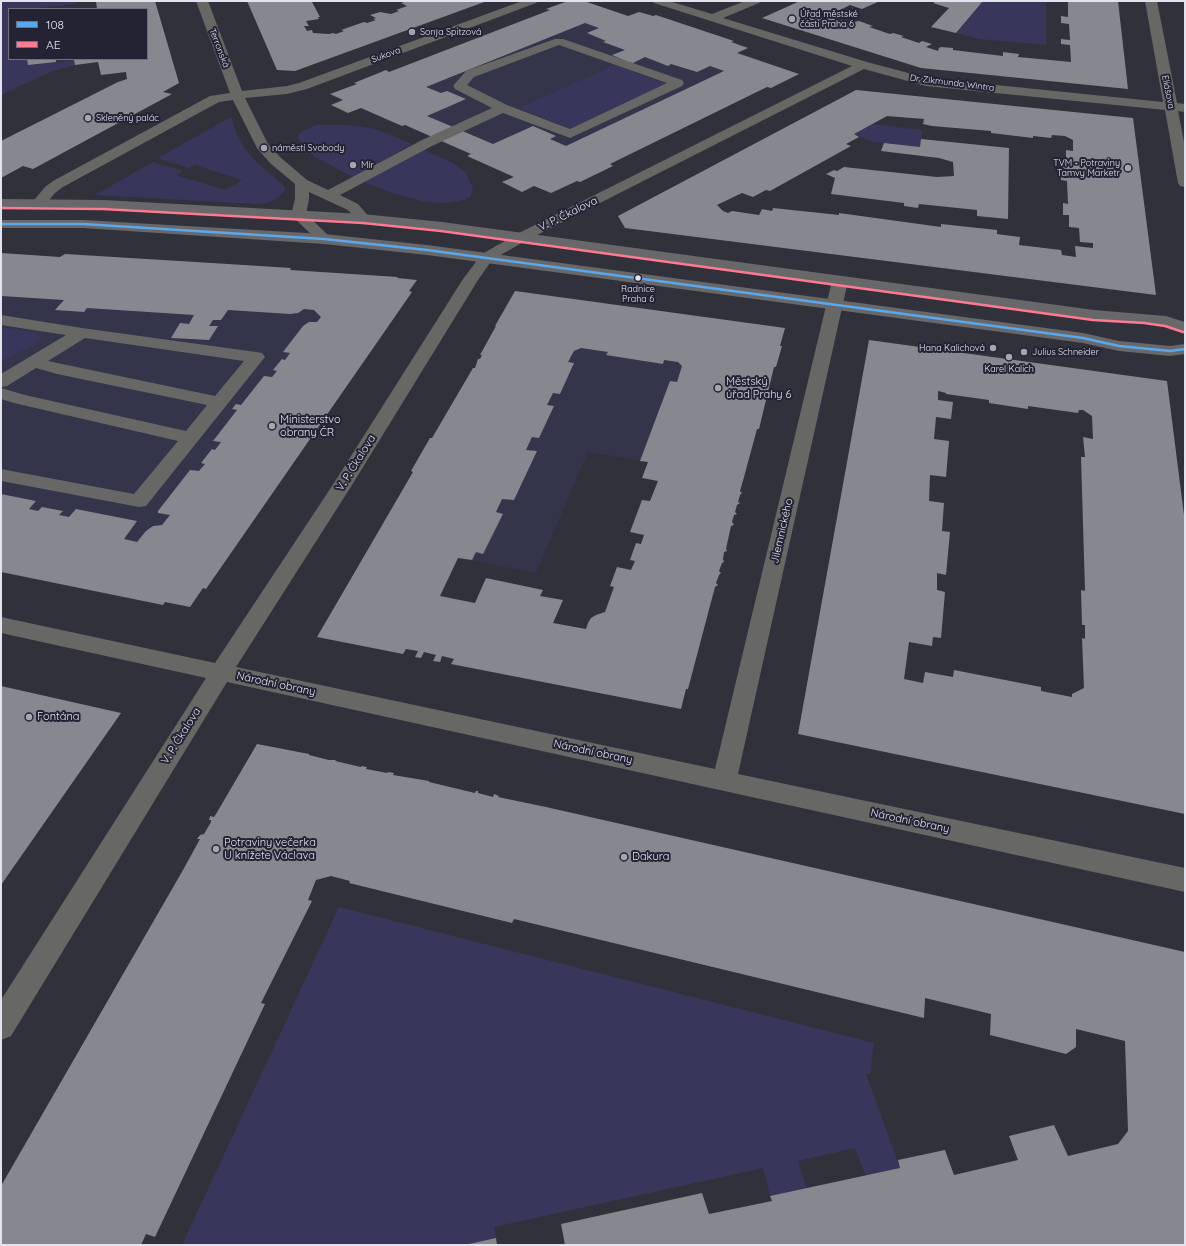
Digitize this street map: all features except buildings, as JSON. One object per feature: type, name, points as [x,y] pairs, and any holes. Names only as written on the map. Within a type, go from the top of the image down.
[{"type":"main road","points":[[1,203],[40,202],[103,204],[363,218],[442,226],[1094,315],[1144,318],[1166,321],[1185,327]]},
{"type":"main road","points":[[1,224],[83,224],[324,239],[487,257],[1083,338],[1118,346],[1170,351],[1185,349]]},
{"type":"street","name":"Terronská","points":[[202,1],[237,95]]},
{"type":"street","name":"Sukova","points":[[237,95],[287,90],[303,86],[532,1]]},
{"type":"street","name":"Dr. Zikmunda Wintra","points":[[658,1],[863,65],[926,82],[1185,108]]},
{"type":"street","points":[[712,18],[755,1]]},
{"type":"street","name":"Eliášova","points":[[1151,1],[1185,183]]},
{"type":"street","points":[[330,195],[427,143],[502,108],[570,134],[678,83],[559,41],[470,74],[459,86],[502,108]]},
{"type":"street","name":"V. P. Čkalova","points":[[1,1026],[221,672],[342,485],[471,279],[487,257],[522,237],[863,65]]},
{"type":"street","points":[[40,202],[50,190],[58,184],[205,103],[215,99],[237,95],[262,145],[275,160],[302,183],[353,207],[363,218]]},
{"type":"street","points":[[302,183],[302,199],[298,215],[324,239]]},
{"type":"street","name":"Jilemnického","points":[[724,781],[840,281]]},
{"type":"street","points":[[1,320],[82,333],[256,357],[139,501],[1,475]]},
{"type":"street","points":[[1,382],[82,333]]},
{"type":"street","points":[[34,362],[57,369],[219,402]]},
{"type":"street","points":[[1,393],[20,399],[190,438]]},
{"type":"street","name":"Národní obrany","points":[[1,625],[1185,880]]},
{"type":"shaded area","points":[[1,1],[75,1],[76,4],[40,8],[8,8],[8,60],[27,60],[28,65],[74,60],[75,65],[50,72],[1,95]]},
{"type":"shaded area","points":[[568,1],[584,1],[628,16],[639,12],[653,16],[656,15],[734,41],[732,42],[748,48],[738,53],[799,74],[771,88],[767,87],[611,164],[613,166],[580,182],[577,181],[551,193],[534,186],[522,192],[502,182],[513,177],[470,154],[405,125],[402,126],[361,108],[348,113],[331,105],[343,100],[330,94],[356,84],[354,83],[386,70],[389,72],[549,11],[546,9]]},
{"type":"shaded area","points":[[983,1],[1046,1],[1046,45],[980,39],[956,33]]},
{"type":"shaded area","points":[[615,65],[664,83],[665,85],[574,127],[567,127],[519,108]]},
{"type":"shaded area","points":[[231,117],[236,133],[245,149],[257,163],[284,186],[285,190],[278,198],[266,203],[255,204],[95,195],[153,162],[183,171],[176,175],[225,190],[242,180],[195,165],[188,168],[158,158]]},
{"type":"shaded area","points":[[871,124],[922,130],[920,147],[873,142],[854,134]]},
{"type":"shaded area","points":[[316,125],[348,125],[376,129],[412,144],[353,177],[317,158],[309,152],[298,139],[299,134]]},
{"type":"shaded area","points":[[424,150],[453,163],[466,173],[473,188],[470,197],[464,200],[447,203],[426,202],[392,193],[364,182]]},
{"type":"shaded area","points":[[1,253],[60,257],[65,255],[291,268],[290,270],[398,277],[417,280],[410,291],[412,292],[206,589],[203,588],[190,607],[1,572]]},
{"type":"shaded area","points":[[515,291],[785,328],[780,345],[782,346],[776,367],[774,367],[759,429],[757,429],[744,477],[588,452],[536,573],[372,542],[473,368],[475,368],[478,359],[482,356],[480,355]]},
{"type":"shaded area","points":[[1,327],[33,332],[40,336],[40,339],[36,344],[1,361]]},
{"type":"shaded area","points":[[339,907],[874,1043],[870,1074],[866,1074],[900,1168],[866,1176],[855,1148],[798,1161],[807,1189],[770,1196],[763,1168],[494,1227],[496,1238],[466,1245],[182,1245]]},
{"type":"transit line","name":"AE","points":[[1,208],[103,209],[363,223],[441,231],[1093,320],[1144,323],[1165,326],[1183,332]]},
{"type":"transit line","name":"108","points":[[1,224],[83,224],[324,239],[427,250],[1083,338],[1119,346],[1170,351],[1185,349]]},
{"type":"place","name":"Úřad městské části Praha 6","points":[[792,19]]},
{"type":"place","name":"Sonja Spitzová","points":[[412,32]]},
{"type":"place","name":"Skleněný palác","points":[[88,118]]},
{"type":"place","name":"náměstí Svobody","points":[[264,148]]},
{"type":"place","name":"Mír","points":[[353,165]]},
{"type":"place","name":"TVM - Potraviny Tamvy Marketr","points":[[1128,168]]},
{"type":"place","name":"Radnice Praha 6","points":[[638,278]]},
{"type":"place","name":"Hana Kalichová","points":[[993,348]]},
{"type":"place","name":"Julius Schneider","points":[[1024,352]]},
{"type":"place","name":"Karel Kalich","points":[[1009,357]]},
{"type":"place","name":"Městský úřad Prahy 6","points":[[718,388]]},
{"type":"place","name":"Ministerstvo obrany ČR","points":[[272,426]]},
{"type":"place","name":"Fontána","points":[[29,717]]},
{"type":"place","name":"Potraviny večerka U knížete Václava","points":[[216,849]]},
{"type":"place","name":"Dakura","points":[[624,857]]}]
